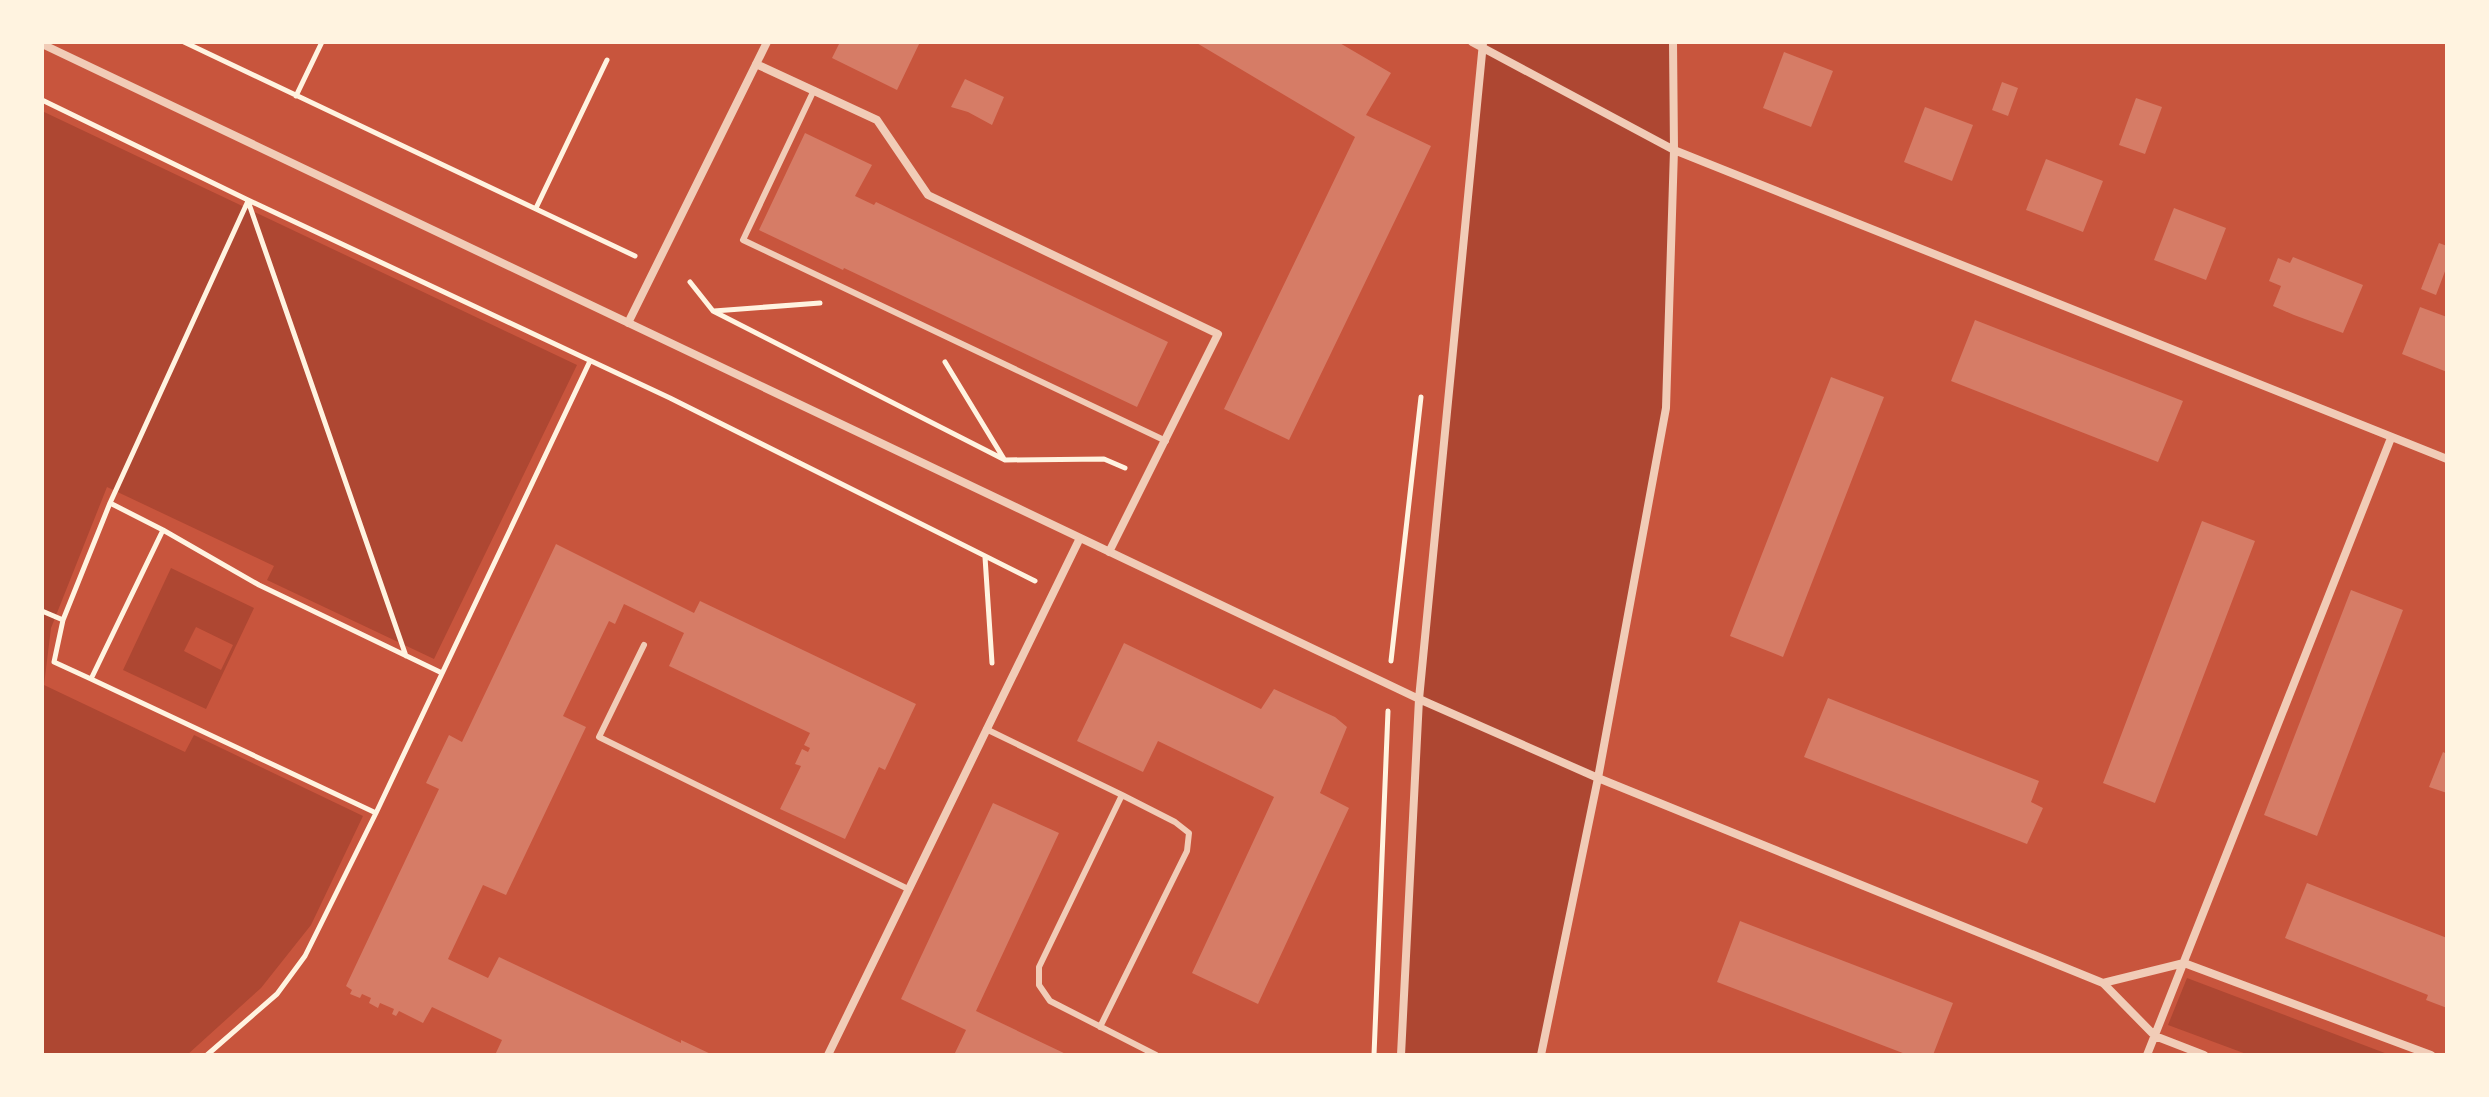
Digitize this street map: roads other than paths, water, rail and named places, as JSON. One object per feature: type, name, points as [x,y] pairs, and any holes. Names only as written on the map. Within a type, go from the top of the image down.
[{"type":"street","points":[[628,323],[767,42]]},
{"type":"street","points":[[1472,42],[1674,150],[2447,459]]},
{"type":"street","points":[[1541,1055],[1598,778],[1666,408],[1674,150],[1673,42]]},
{"type":"street","points":[[42,44],[1419,699],[1598,778],[2103,983],[2155,1036],[2204,1055]]},
{"type":"street","points":[[1401,1055],[1419,699],[1482,45]]},
{"type":"street","points":[[756,64],[877,120],[928,195],[1218,334],[1109,552]]},
{"type":"street","points":[[2147,1055],[2391,438]]},
{"type":"street","points":[[828,1055],[1080,538]]},
{"type":"street","points":[[2103,983],[2184,963],[2431,1055]]},
{"type":"lane","points":[[814,90],[743,240],[1166,441]]},
{"type":"lane","points":[[644,645],[599,737],[908,889]]},
{"type":"lane","points":[[986,729],[1175,822],[1189,833],[1187,851],[1100,1027]]},
{"type":"lane","points":[[1122,795],[1039,967],[1039,985],[1050,1001],[1156,1055]]}]
